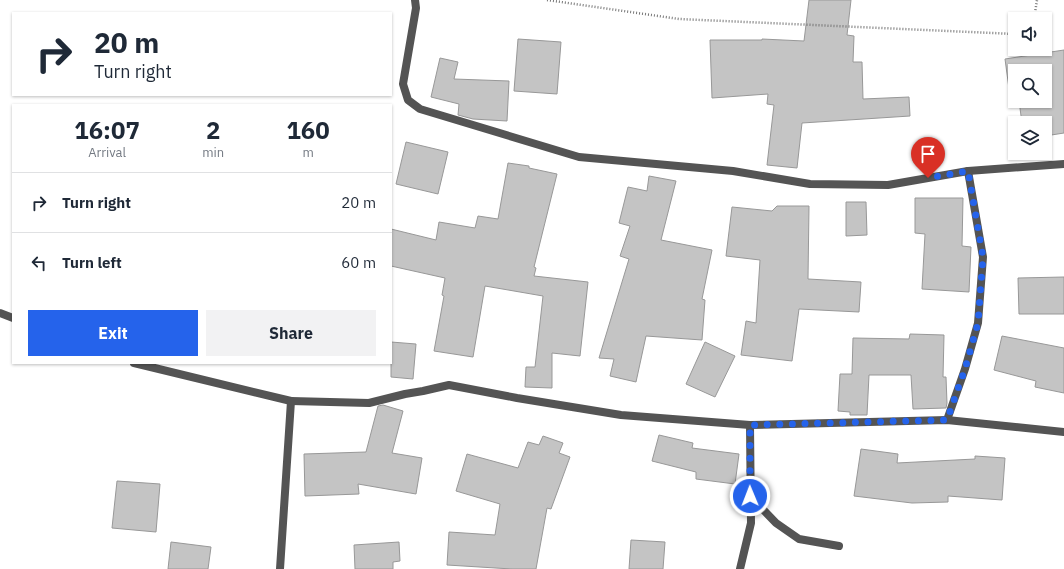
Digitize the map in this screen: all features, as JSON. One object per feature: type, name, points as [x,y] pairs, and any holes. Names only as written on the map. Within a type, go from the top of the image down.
[{"type":"street","points":[[414,0],[416,8],[403,84],[408,100],[420,109],[578,157],[733,171],[810,184],[888,185],[968,171],[1064,164]]},
{"type":"street","points":[[947,420],[965,369],[978,323],[983,257],[968,171]]},
{"type":"street","points":[[0,313],[12,318]]},
{"type":"street","points":[[138,364],[291,401],[369,403],[449,385],[621,415],[750,425],[947,420],[1064,432]]},
{"type":"street","points":[[280,569],[291,401]]},
{"type":"street","points":[[740,569],[751,523],[750,425]]},
{"type":"street","points":[[750,496],[776,523],[799,539],[839,546]]},
{"type":"path","points":[[547,0],[679,19],[1008,34]]},
{"type":"path","points":[[1035,12],[1037,0]]},
{"type":"building","points":[[809,0],[851,0],[847,35],[854,36],[853,62],[862,62],[863,99],[909,97],[910,116],[802,123],[797,168],[767,165],[774,105],[767,104],[768,94],[712,98],[710,40],[762,39],[804,41]]},
{"type":"building","points":[[518,39],[561,42],[557,94],[514,91]]},
{"type":"building","points":[[1064,50],[1064,133],[1052,135],[1052,116],[1021,116],[1020,108],[1052,108],[1052,64],[1008,64],[1008,81],[1005,59],[1025,56],[1052,56],[1052,52]]},
{"type":"building","points":[[440,58],[458,62],[454,79],[509,81],[507,121],[473,119],[458,115],[459,104],[431,97]]},
{"type":"building","points":[[406,142],[448,152],[438,194],[396,184]]},
{"type":"building","points":[[508,163],[529,166],[529,168],[557,174],[534,267],[536,268],[534,276],[588,282],[580,356],[552,353],[552,388],[525,387],[526,367],[535,367],[543,296],[485,286],[473,357],[434,351],[444,296],[442,295],[445,278],[392,266],[392,229],[436,240],[439,222],[475,228],[478,216],[498,219]]},
{"type":"building","points":[[649,176],[676,181],[661,240],[712,250],[702,299],[705,300],[702,340],[646,336],[636,382],[610,376],[614,359],[599,358],[629,259],[620,256],[630,226],[619,223],[628,187],[647,191]]},
{"type":"building","points":[[915,198],[963,198],[962,246],[971,247],[969,292],[922,289],[925,234],[915,233]]},
{"type":"building","points":[[846,202],[866,202],[867,235],[846,236]]},
{"type":"building","points":[[777,206],[809,206],[808,279],[861,282],[859,312],[799,309],[792,361],[741,355],[746,321],[756,323],[760,260],[726,256],[732,207],[772,211]]},
{"type":"building","points":[[1064,277],[1064,314],[1019,314],[1018,278]]},
{"type":"building","points":[[910,334],[944,335],[943,377],[946,377],[946,408],[913,409],[911,375],[869,375],[867,415],[850,415],[850,412],[838,411],[840,374],[852,374],[853,338],[909,339]]},
{"type":"building","points":[[1002,336],[1064,348],[1064,393],[1035,387],[1036,381],[994,370]]},
{"type":"building","points":[[392,342],[416,344],[413,379],[391,377]]},
{"type":"building","points":[[705,342],[735,356],[715,397],[686,384]]},
{"type":"building","points":[[383,405],[403,411],[392,453],[422,458],[416,494],[358,484],[359,494],[305,496],[304,454],[366,452],[378,406]]},
{"type":"building","points":[[659,435],[693,443],[692,448],[739,454],[735,484],[696,479],[696,472],[652,461]]},
{"type":"building","points":[[543,436],[563,443],[559,453],[570,457],[551,509],[547,508],[536,569],[447,565],[449,532],[495,535],[500,504],[456,491],[467,454],[518,468],[528,442],[539,445]]},
{"type":"building","points":[[861,449],[898,454],[897,463],[975,459],[975,456],[1005,458],[1002,500],[948,496],[948,502],[912,503],[854,496]]},
{"type":"building","points":[[117,481],[160,484],[156,532],[112,528]]},
{"type":"building","points":[[631,540],[665,542],[663,569],[629,569]]},
{"type":"building","points":[[171,542],[211,547],[208,569],[168,569]]},
{"type":"building","points":[[399,542],[400,561],[393,562],[393,569],[355,569],[354,545]]},
{"type":"route","points":[[750,496],[750,425],[947,420],[965,369],[978,323],[983,257],[974,215],[968,171],[928,178]]}]
